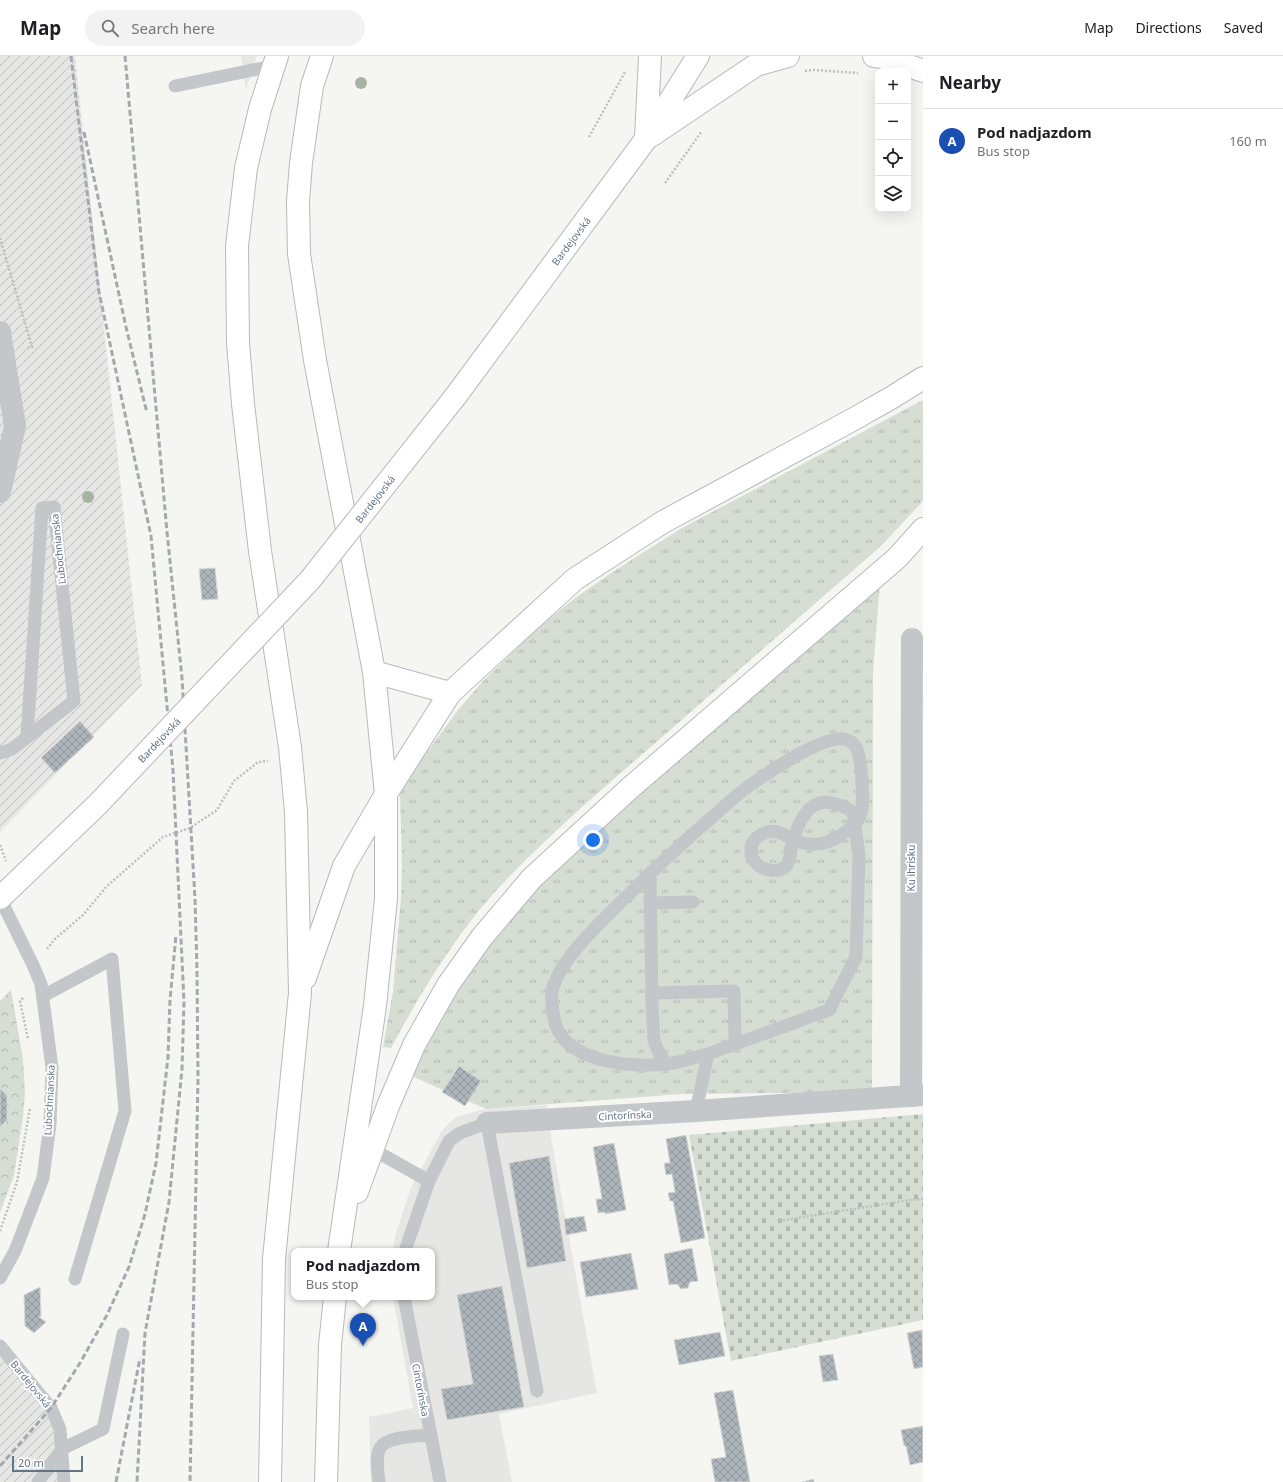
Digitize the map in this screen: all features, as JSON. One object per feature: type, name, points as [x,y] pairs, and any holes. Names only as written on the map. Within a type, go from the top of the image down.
[{"type":"main road","points":[[322,56],[312,86],[301,163],[298,201],[299,254],[315,360],[374,672],[386,794],[386,899],[374,1006],[340,1245]]},
{"type":"main road","points":[[646,139],[650,56]]},
{"type":"main road","name":"Bardejovská","points":[[0,898],[98,804],[310,580],[455,397],[646,139],[698,56]]},
{"type":"main road","points":[[869,65],[887,58],[923,71]]},
{"type":"main road","points":[[270,1482],[274,1259],[300,993],[296,812],[291,760],[260,551],[244,412],[238,343],[237,246],[246,168],[260,109],[275,61]]},
{"type":"main road","points":[[646,139],[756,65],[794,64]]},
{"type":"main road","points":[[300,993],[344,866],[386,794],[450,693],[575,579],[663,522],[885,402],[923,378]]},
{"type":"main road","points":[[340,1245],[372,1149],[388,1106],[414,1045],[448,985],[482,937],[532,878],[630,788],[897,558],[923,529]]},
{"type":"main road","points":[[374,672],[450,693]]},
{"type":"main road","points":[[326,1482],[330,1345],[335,1300]]},
{"type":"street","points":[[0,492],[15,426],[1,344]]},
{"type":"street","name":"Ku ihrisku","points":[[912,639],[917,1095]]},
{"type":"street","name":"Cintorínska","points":[[488,1123],[696,1111],[917,1095]]},
{"type":"lane","points":[[175,86],[275,61]]},
{"type":"lane","name":"Ľubochnianska","points":[[0,753],[12,748],[27,737],[74,701],[54,507],[42,508],[27,737]]},
{"type":"lane","points":[[856,822],[853,812],[844,807],[831,802],[819,802],[810,807],[802,818],[794,839],[802,843],[817,845],[825,843],[851,828],[856,822],[861,816],[862,796],[860,759],[857,748],[852,742],[842,739],[826,742],[779,765],[747,787],[650,873],[583,940],[562,969],[553,986],[552,1006],[555,1026],[566,1042],[584,1054],[603,1061],[633,1066],[667,1064],[708,1054],[829,1010],[856,957],[860,856],[856,822]]},
{"type":"lane","points":[[650,873],[654,1041],[660,1055],[667,1064]]},
{"type":"lane","name":"Ľubochnianska","points":[[0,898],[33,964],[42,990],[52,1068],[50,1124],[43,1178],[15,1251],[0,1278]]},
{"type":"lane","points":[[650,903],[693,902]]},
{"type":"lane","points":[[42,990],[112,959],[125,1110],[75,1279]]},
{"type":"lane","points":[[652,993],[734,991],[735,1044]]},
{"type":"lane","points":[[696,1111],[708,1054]]},
{"type":"lane","points":[[488,1123],[537,1391]]},
{"type":"lane","name":"Cintorínska","points":[[406,1248],[429,1181],[449,1142],[460,1133],[488,1123]]},
{"type":"lane","points":[[372,1149],[429,1181]]},
{"type":"lane","name":"Cintorínska","points":[[405,1300],[440,1482]]},
{"type":"lane","points":[[38,1482],[62,1449],[103,1430],[123,1334]]},
{"type":"lane","name":"Bardejovská","points":[[0,1346],[51,1408],[60,1429],[64,1482]]},
{"type":"lane","points":[[379,1482],[378,1456],[380,1447],[388,1441],[410,1436],[430,1435]]},
{"type":"path","points":[[794,64],[814,70],[869,65]]},
{"type":"path","points":[[589,137],[627,70]]},
{"type":"path","points":[[0,238],[32,347],[1,344]]},
{"type":"path","points":[[33,964],[55,939],[83,916],[107,886],[163,837],[190,828],[216,810],[234,782],[258,762],[291,760]]},
{"type":"path","points":[[0,845],[8,866]]},
{"type":"path","points":[[28,1040],[20,1001],[42,990]]},
{"type":"path","points":[[0,1231],[17,1182],[31,1104]]},
{"type":"path","points":[[779,1221],[923,1199]]},
{"type":"shaded area","points":[[0,56],[75,56],[142,685],[0,832]]},
{"type":"shaded area","points":[[241,56],[257,56],[246,89]]},
{"type":"shaded area","points":[[547,1105],[551,1137],[597,1393],[499,1414],[512,1482],[371,1482],[369,1417],[413,1408],[394,1300],[435,1300],[435,1248],[393,1248],[395,1236],[410,1190],[441,1132],[458,1116],[486,1109]]},
{"type":"shaded area","points":[[0,1356],[51,1404],[62,1482],[0,1482]]},
{"type":"green space","points":[[923,400],[923,501],[881,546],[583,806],[524,862],[482,906],[448,952],[391,1048],[383,1047],[393,992],[401,897],[402,864],[400,793],[419,763],[458,710],[483,681],[543,623],[614,571],[682,528]]},
{"type":"green space","points":[[881,568],[873,673],[872,1092],[681,1094],[486,1109],[400,1071],[509,908]]},
{"type":"green space","points":[[11,990],[23,1059],[25,1092],[23,1117],[14,1175],[0,1213],[0,1001]]},
{"type":"green space","points":[[923,1114],[923,1320],[731,1361],[689,1135]]},
{"type":"building","points":[[215,568],[218,599],[202,600],[199,569]]},
{"type":"building","points":[[80,721],[94,737],[55,773],[41,758]]},
{"type":"building","points":[[459,1066],[481,1081],[465,1106],[442,1092]]},
{"type":"building","points":[[0,1088],[7,1096],[7,1120],[0,1127]]},
{"type":"building","points":[[686,1135],[705,1238],[681,1243],[673,1201],[670,1201],[668,1193],[675,1192],[672,1174],[666,1175],[664,1163],[670,1163],[666,1139]]},
{"type":"building","points":[[614,1143],[626,1210],[605,1214],[605,1212],[598,1213],[596,1199],[602,1199],[593,1147]]},
{"type":"building","points":[[549,1156],[566,1261],[527,1268],[509,1163]]},
{"type":"building","points":[[584,1216],[587,1231],[566,1235],[564,1219]]},
{"type":"building","points":[[692,1248],[698,1281],[690,1282],[688,1288],[681,1289],[677,1284],[669,1285],[664,1254]]},
{"type":"building","points":[[631,1253],[638,1289],[586,1297],[580,1262]]},
{"type":"building","points":[[502,1286],[524,1407],[447,1420],[441,1389],[473,1384],[457,1295]]},
{"type":"building","points":[[40,1287],[41,1316],[39,1317],[46,1322],[34,1333],[25,1326],[24,1295]]},
{"type":"building","points":[[922,1330],[923,1367],[914,1369],[907,1333]]},
{"type":"building","points":[[720,1332],[725,1356],[679,1365],[674,1340]]},
{"type":"building","points":[[833,1354],[838,1380],[823,1382],[819,1356]]},
{"type":"building","points":[[733,1390],[750,1482],[715,1482],[711,1459],[726,1457],[714,1393]]},
{"type":"building","points":[[923,1426],[923,1462],[910,1465],[901,1430]]},
{"type":"building","points":[[814,1479],[814,1482],[802,1482]]},
{"type":"railway","points":[[71,56],[99,292],[151,536],[173,770],[184,1002],[182,1069],[169,1202],[145,1333],[137,1482]]},
{"type":"railway","points":[[125,56],[167,532],[182,678],[195,899],[198,1078],[190,1482]]},
{"type":"railway","points":[[84,132],[126,327],[147,413]]},
{"type":"railway","points":[[0,1466],[51,1408],[80,1363],[107,1315],[129,1267],[145,1214],[156,1163],[168,1057],[170,1000],[176,935]]},
{"type":"railway","points":[[116,1482],[140,1358]]},
{"type":"place","name":"Pod nadjazdom","points":[[363,1346]]}]
